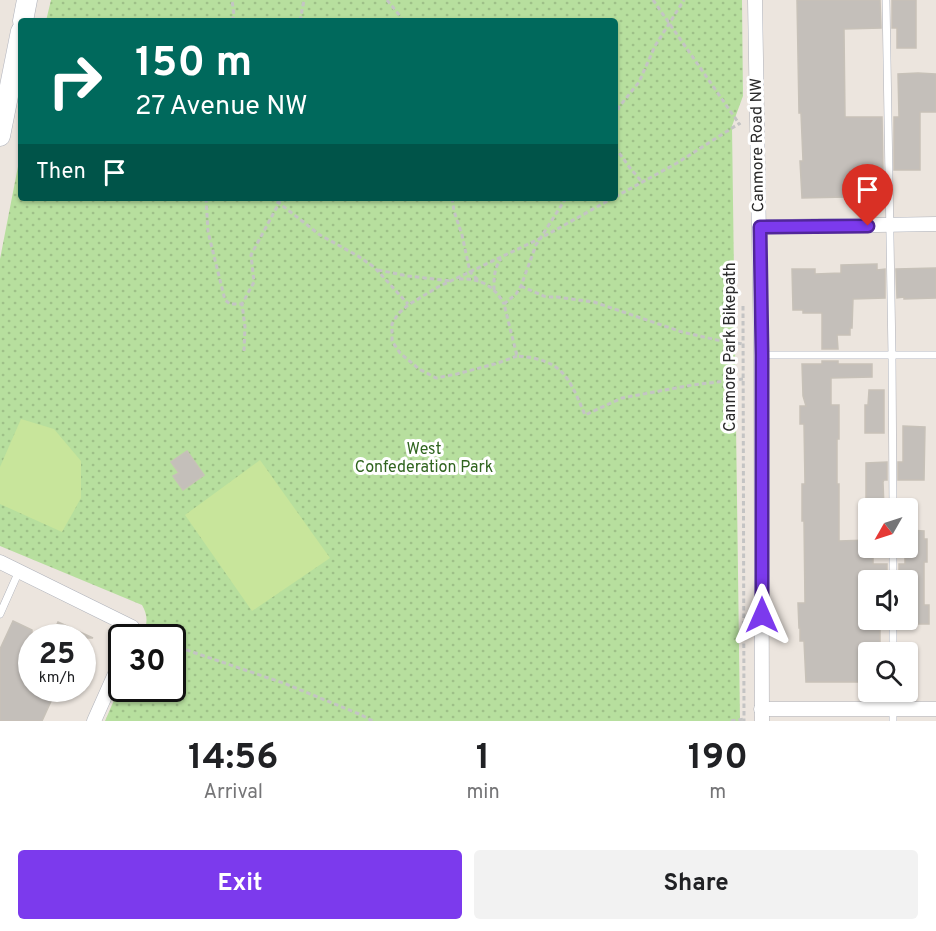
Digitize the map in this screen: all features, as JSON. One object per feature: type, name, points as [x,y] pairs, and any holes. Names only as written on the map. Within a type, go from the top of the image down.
[{"type":"street","points":[[24,18],[27,0]]},
{"type":"street","name":"Canmore Road NW","points":[[755,0],[762,355],[762,715]]},
{"type":"street","points":[[0,136],[3,103],[18,43]]},
{"type":"street","points":[[760,227],[936,224]]},
{"type":"street","points":[[0,562],[126,624]]},
{"type":"street","points":[[94,721],[108,690]]},
{"type":"street","points":[[762,715],[893,715],[936,709]]},
{"type":"lane","points":[[886,0],[892,498]]},
{"type":"lane","points":[[762,355],[936,355]]},
{"type":"lane","points":[[0,614],[19,571]]},
{"type":"path","points":[[232,0],[233,18]]},
{"type":"path","points":[[301,18],[304,0]]},
{"type":"path","points":[[387,0],[401,18]]},
{"type":"path","points":[[653,0],[740,124],[740,134]]},
{"type":"path","points":[[618,111],[639,82],[655,46],[684,0]]},
{"type":"path","points":[[618,195],[677,163],[740,124]]},
{"type":"path","points":[[618,151],[642,182]]},
{"type":"path","points":[[206,201],[208,232],[225,300],[242,304]]},
{"type":"path","points":[[275,201],[320,235],[358,256],[376,270],[408,305]]},
{"type":"path","points":[[452,201],[470,272],[480,282]]},
{"type":"path","points":[[504,304],[516,294],[521,286],[536,245],[564,201]]},
{"type":"path","points":[[607,201],[542,238],[453,280],[408,305],[398,314],[392,324],[392,341],[400,353],[419,369],[436,378],[517,356],[549,362],[573,386],[585,415],[622,398],[692,385],[743,379]]},
{"type":"path","points":[[244,351],[246,327],[242,304],[254,282],[251,255],[279,203]]},
{"type":"path","points":[[494,291],[495,270],[502,257]]},
{"type":"path","points":[[376,270],[408,276],[463,279],[488,285],[504,304],[517,356]]},
{"type":"path","points":[[521,286],[546,297],[594,302],[682,332],[743,344]]},
{"type":"path","name":"Canmore Park Bikepath","points":[[743,299],[744,721]]},
{"type":"path","points":[[186,650],[286,684],[373,721]]},
{"type":"green space","name":"West Confederation Park","points":[[51,0],[742,0],[743,96],[732,126],[740,721],[105,721],[113,702],[186,702],[186,624],[146,624],[146,613],[142,605],[0,546],[0,259],[18,166],[18,201],[618,201],[618,18],[47,18]]},
{"type":"green space","points":[[21,419],[54,429],[81,461],[81,498],[62,532],[0,504],[0,467]]},
{"type":"green space","points":[[260,460],[330,558],[252,611],[185,515]]},
{"type":"building","points":[[797,0],[880,0],[881,28],[844,29],[845,117],[882,117],[883,171],[879,171],[879,188],[845,189],[846,197],[802,198],[800,161],[803,161],[801,113],[799,113]]},
{"type":"building","points":[[892,0],[916,0],[916,48],[897,48],[897,28],[892,28]]},
{"type":"building","points":[[898,74],[936,74],[936,112],[920,112],[920,170],[894,170],[894,117],[899,117]]},
{"type":"building","points":[[877,264],[877,270],[885,269],[885,298],[853,299],[850,335],[837,335],[838,349],[822,349],[822,313],[803,313],[803,310],[793,310],[792,269],[815,269],[815,274],[841,273],[841,265]]},
{"type":"building","points":[[936,268],[936,298],[897,298],[896,269]]},
{"type":"building","points":[[822,361],[838,361],[838,364],[872,364],[872,377],[831,378],[831,405],[839,405],[837,484],[839,484],[839,541],[858,540],[858,558],[873,558],[873,564],[887,564],[887,570],[858,570],[858,630],[880,630],[880,642],[858,642],[858,682],[806,682],[804,641],[800,641],[798,603],[805,603],[804,521],[802,521],[802,484],[805,484],[804,424],[800,424],[800,406],[806,406],[803,396],[802,364],[822,364]]},
{"type":"building","points":[[869,390],[884,390],[884,433],[865,433],[865,405],[868,405]]},
{"type":"building","points":[[903,426],[925,427],[924,480],[898,480],[898,462],[903,462]]},
{"type":"building","points":[[187,451],[204,475],[183,490],[173,476],[179,473],[171,462]]},
{"type":"building","points":[[887,462],[887,480],[883,482],[884,498],[866,498],[866,463]]},
{"type":"building","points":[[918,531],[924,531],[924,539],[927,539],[927,562],[924,562],[924,605],[929,605],[929,624],[918,624],[918,570],[899,570],[899,564],[905,564],[905,558],[918,558]]},
{"type":"building","points":[[13,621],[19,624],[18,702],[51,702],[42,721],[0,721],[0,649]]},
{"type":"route","points":[[762,615],[760,227],[868,226]]}]
